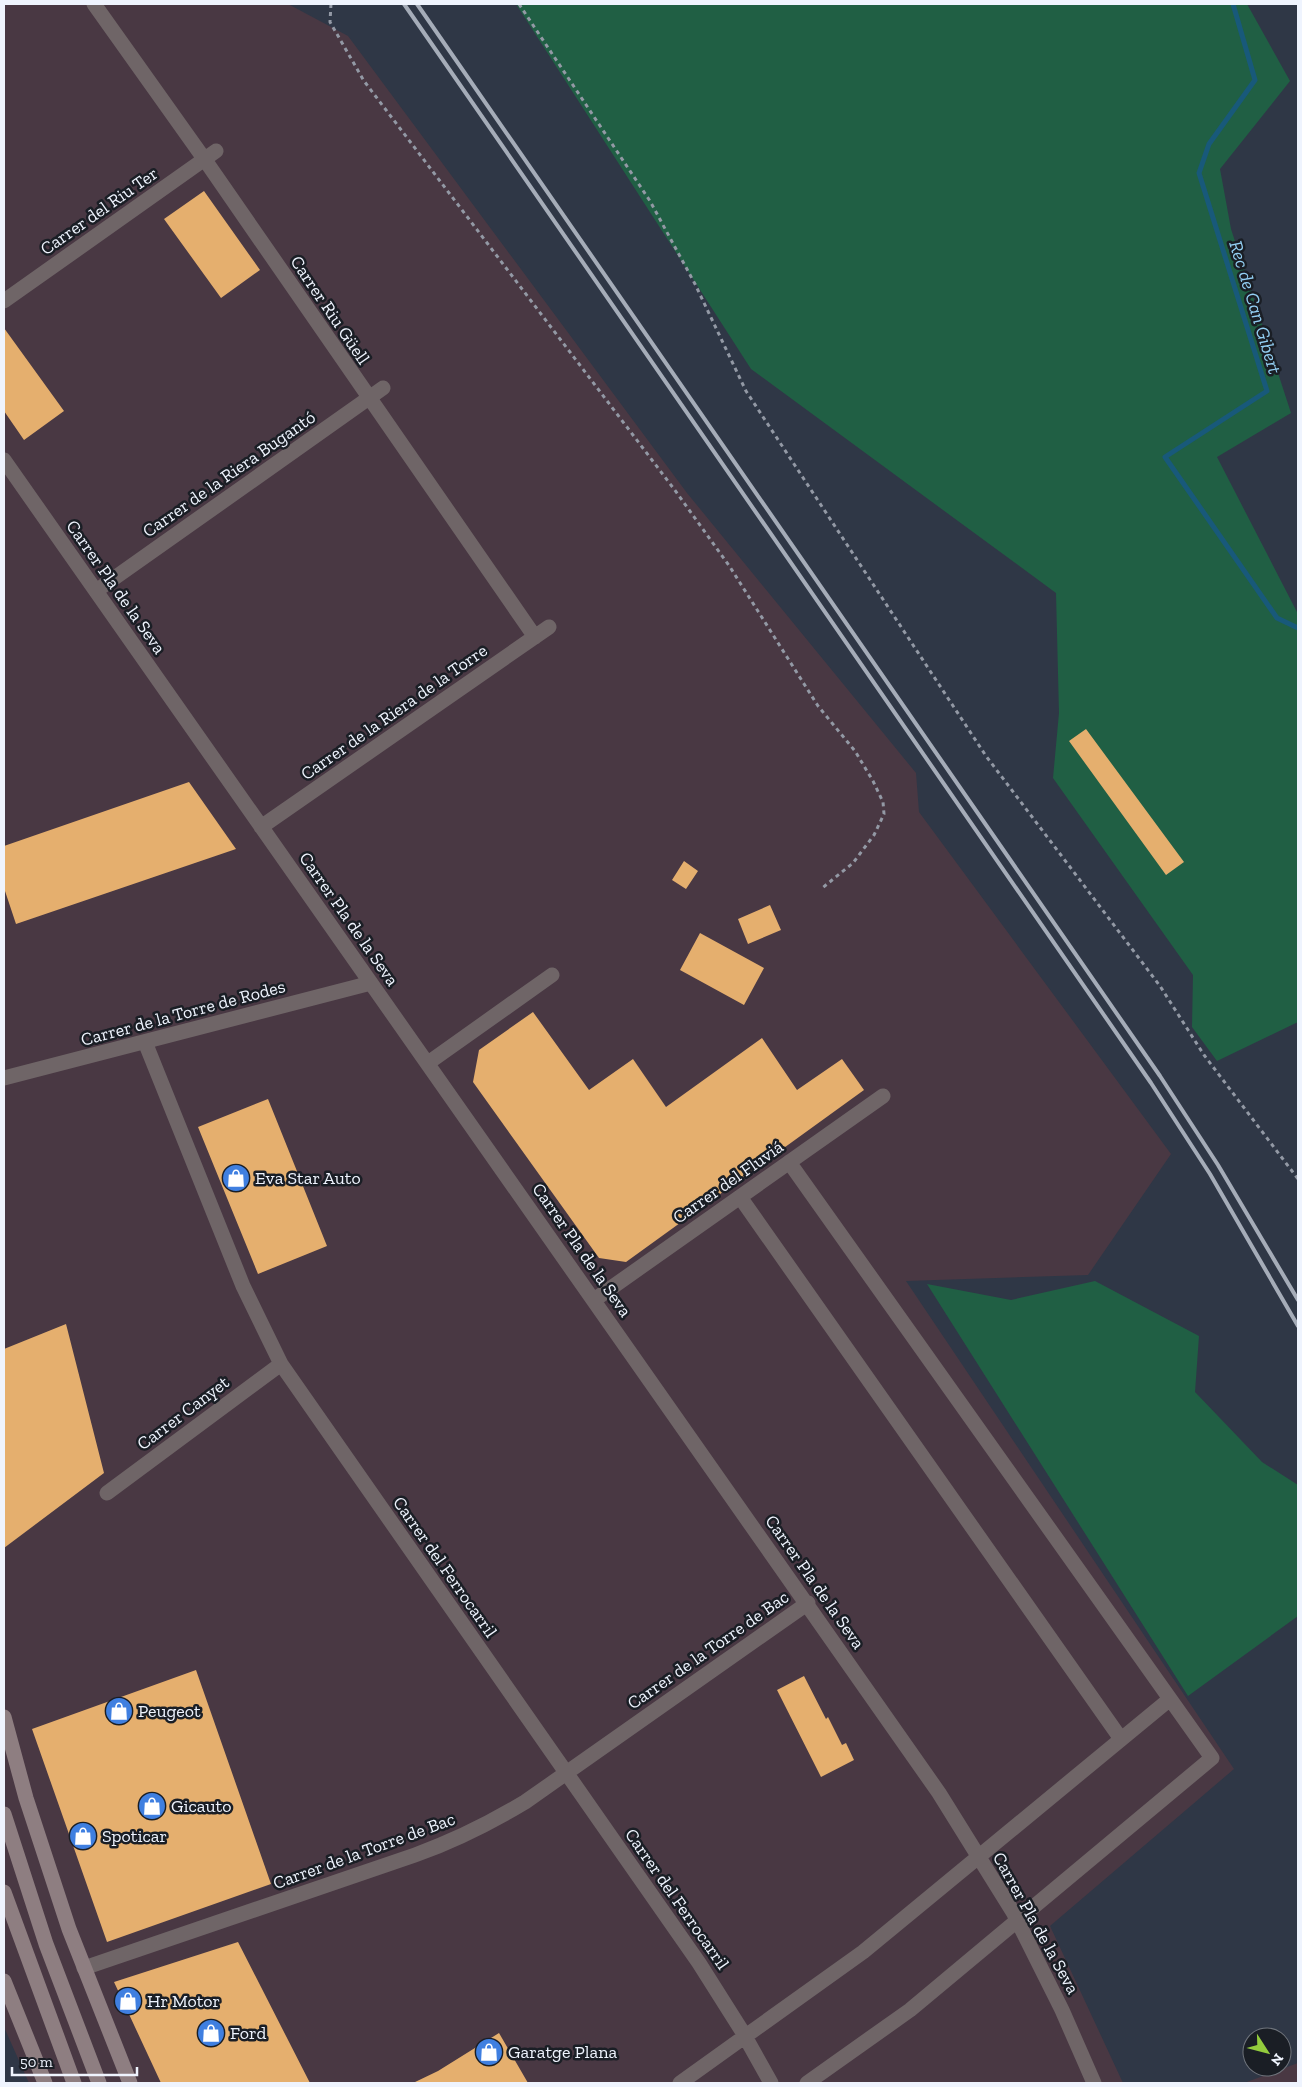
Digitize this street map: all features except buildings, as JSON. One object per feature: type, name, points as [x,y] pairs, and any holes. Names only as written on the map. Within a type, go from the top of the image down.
[{"type":"main road","points":[[4,1717],[26,1798],[69,1928],[130,2083]]},
{"type":"main road","points":[[4,1814],[46,1944],[99,2083]]},
{"type":"main road","points":[[4,1892],[74,2083]]},
{"type":"main road","points":[[4,1981],[44,2083]]},
{"type":"street","name":"Carrer Riu Güell","points":[[94,4],[210,156],[368,399],[534,637]]},
{"type":"street","name":"Carrer del Riu Ter","points":[[4,301],[210,156]]},
{"type":"street","name":"Carrer de la Riera Bugantó","points":[[96,591],[383,388]]},
{"type":"street","name":"Carrer Pla de la Seva","points":[[4,460],[939,1793],[1017,1920],[1062,2010],[1094,2083]]},
{"type":"street","name":"Carrer de la Riera de la Torre","points":[[261,827],[549,627]]},
{"type":"street","points":[[428,1063],[552,975]]},
{"type":"street","name":"Carrer de la Torre de Rodes","points":[[4,1078],[371,983]]},
{"type":"street","name":"Carrer del Ferrocarril","points":[[145,1042],[242,1286],[280,1364],[699,1963],[745,2036],[771,2083]]},
{"type":"street","name":"Carrer del Fluviá","points":[[594,1300],[883,1096]]},
{"type":"street","points":[[789,1162],[1212,1758],[910,2010],[807,2083]]},
{"type":"street","points":[[740,1197],[1122,1739]]},
{"type":"street","name":"Carrer Canyet","points":[[107,1493],[280,1364]]},
{"type":"street","name":"Carrer de la Torre de Bac","points":[[84,1968],[452,1842],[525,1802],[808,1604]]},
{"type":"street","points":[[680,2083],[863,1952],[980,1858],[1170,1699]]},
{"type":"path","points":[[331,4],[330,22],[364,81],[674,489],[730,567],[818,706],[855,751],[873,781],[883,802],[884,814],[874,835],[854,863],[821,889]]},
{"type":"path","points":[[519,4],[650,202],[695,284],[746,391],[986,756],[1160,986],[1204,1055],[1298,1179]]},
{"type":"shaded area","points":[[4,4],[288,4],[348,36],[687,493],[916,773],[919,812],[1171,1154],[1088,1275],[906,1281],[1234,1769],[1050,1926],[1123,2083],[29,2083],[4,2027]]},
{"type":"shaded area","points":[[1298,2063],[1298,2083],[1244,2083],[1260,2077],[1292,2077],[1292,2065]]},
{"type":"green space","points":[[516,4],[1247,4],[1290,81],[1220,169],[1231,229],[1291,413],[1217,457],[1298,614],[1298,1022],[1217,1061],[1192,1027],[1193,975],[1053,778],[1059,713],[1056,593],[751,369]]},
{"type":"green space","points":[[1095,1281],[1199,1336],[1195,1392],[1262,1462],[1298,1485],[1298,1616],[1188,1696],[927,1284],[1011,1300]]},
{"type":"waterway","name":"Rec de Can Gibert","points":[[1233,4],[1255,80],[1209,144],[1199,173],[1267,391],[1165,457],[1277,618],[1298,628]]},
{"type":"railway","points":[[404,4],[1151,1083],[1210,1174],[1298,1326]]},
{"type":"railway","points":[[417,4],[1160,1076],[1218,1165],[1298,1300]]},
{"type":"place","name":"Eva Star Auto","points":[[236,1178]]},
{"type":"place","name":"Peugeot","points":[[119,1711]]},
{"type":"place","name":"Gicauto","points":[[152,1806]]},
{"type":"place","name":"Spoticar","points":[[83,1836]]},
{"type":"place","name":"Hr Motor","points":[[128,2001]]},
{"type":"place","name":"Ford","points":[[211,2033]]},
{"type":"place","name":"Garatge Plana","points":[[489,2052]]}]
